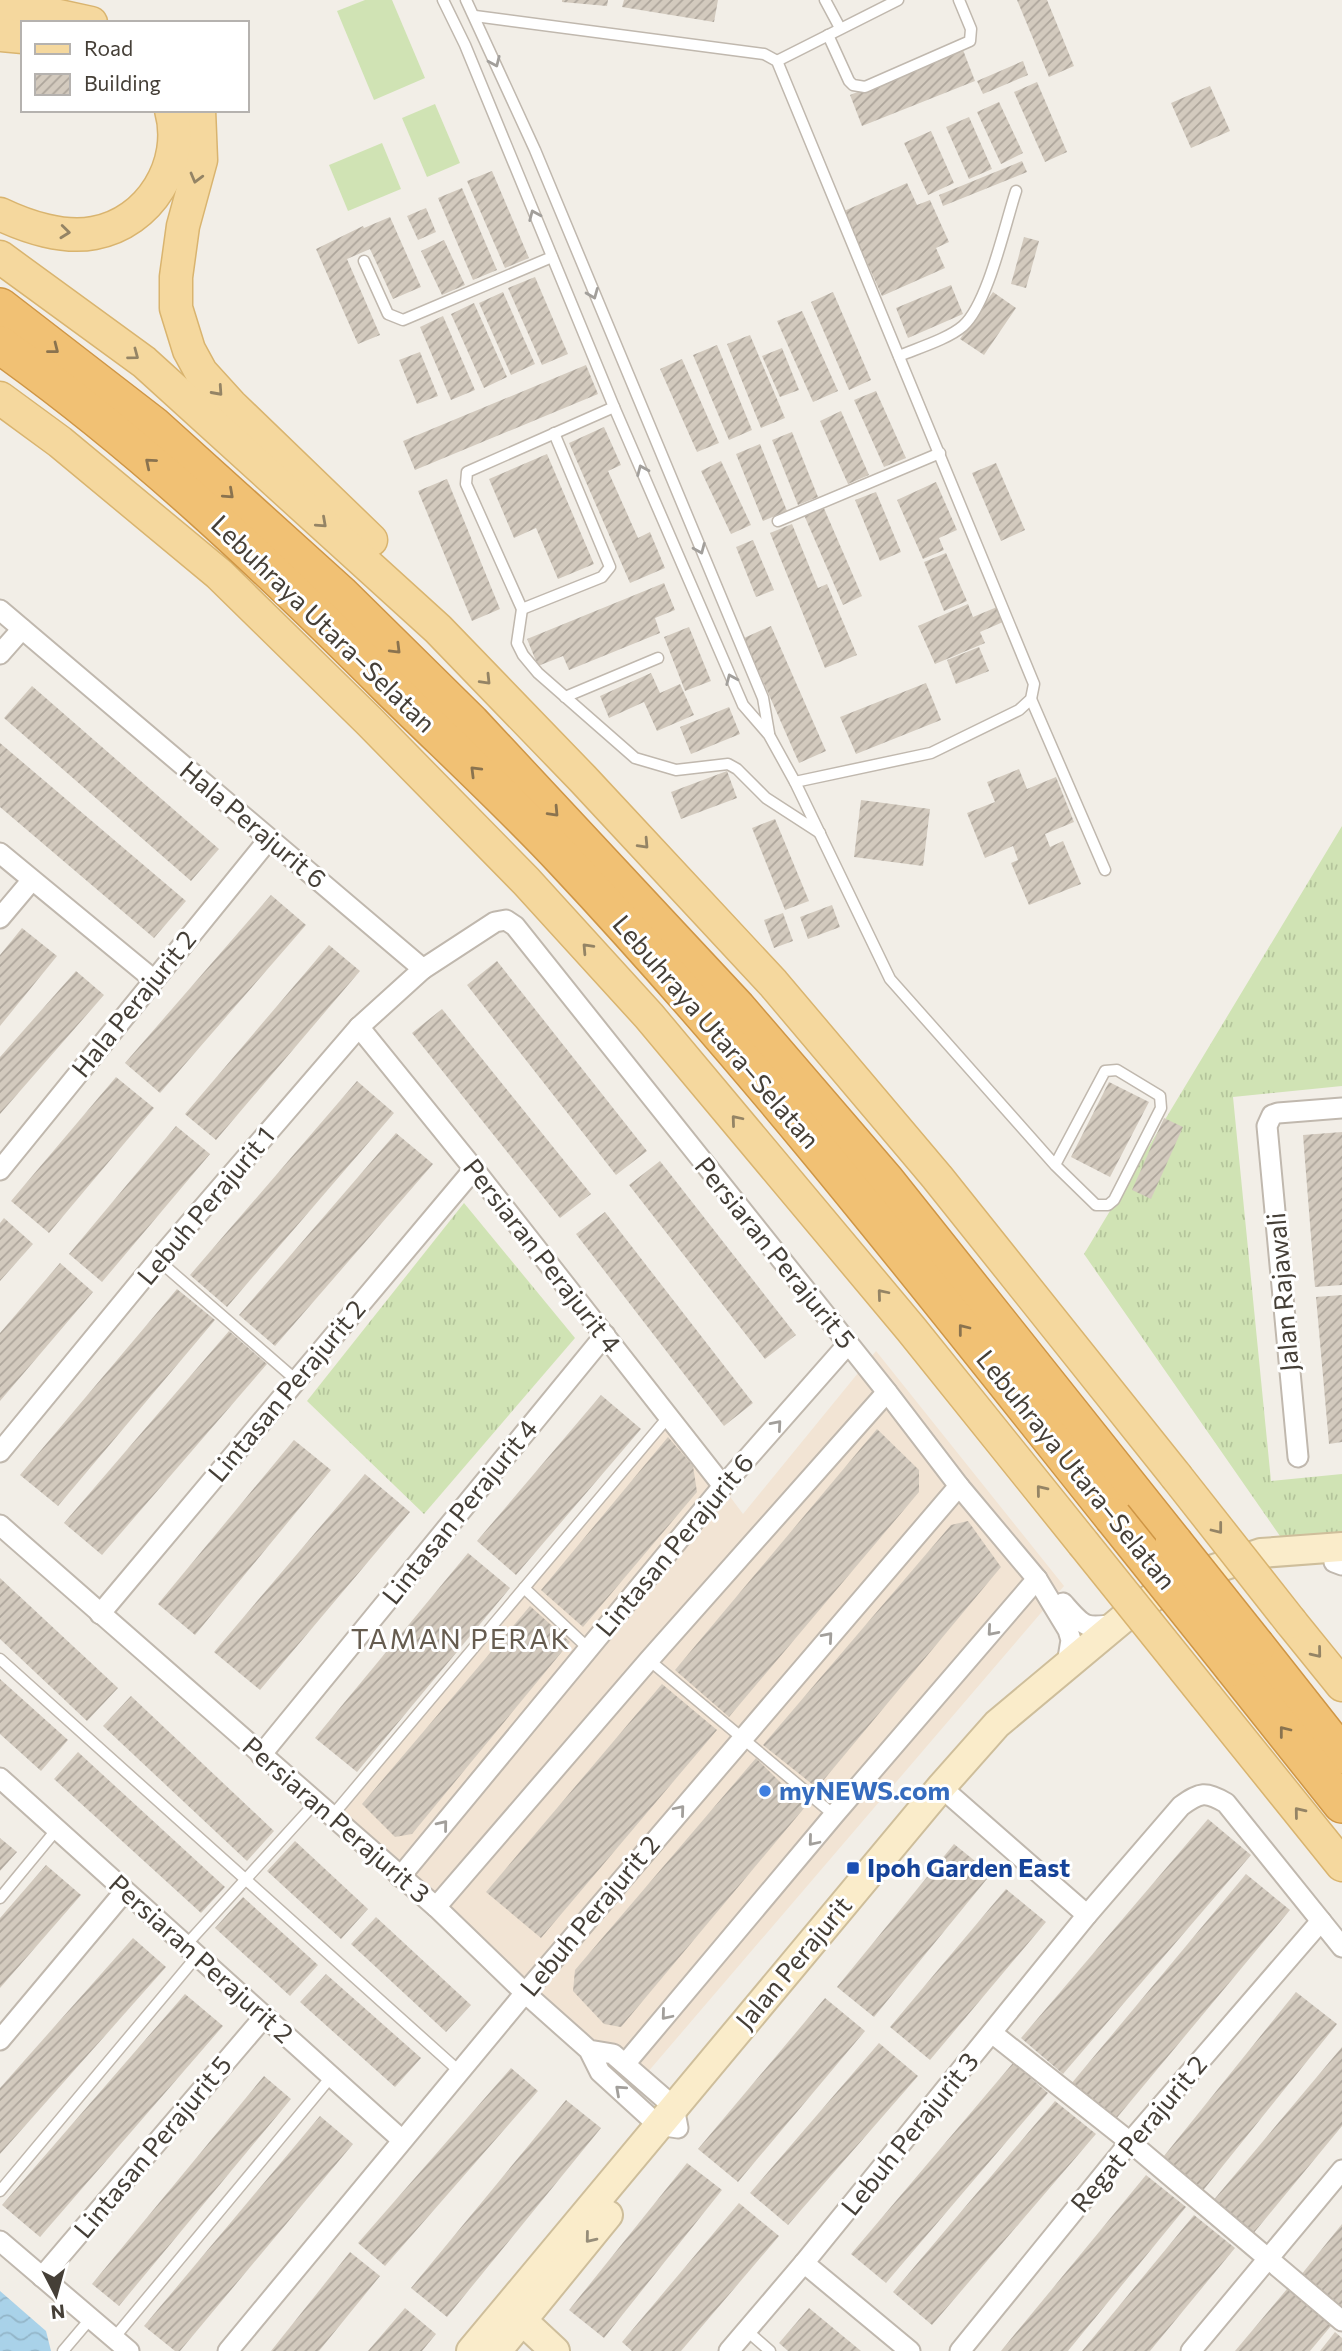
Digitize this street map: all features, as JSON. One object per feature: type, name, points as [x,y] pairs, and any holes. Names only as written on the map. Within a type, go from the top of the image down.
[{"type":"highway","name":"Lebuhraya Utara–Selatan","points":[[0,307],[154,426],[340,594],[471,723],[737,1008],[885,1180],[1174,1543],[1342,1804]]},
{"type":"highway","name":"Lebuhraya Utara–Selatan","points":[[0,345],[69,394],[218,521],[562,858],[758,1077],[842,1177],[1112,1517],[1342,1755]]},
{"type":"main road","points":[[0,8],[46,13],[82,21]]},
{"type":"main road","points":[[0,34],[21,37]]},
{"type":"main road","points":[[0,214],[33,228],[67,233],[93,234],[115,227],[133,216],[155,196],[165,178],[173,157],[176,135],[171,112]]},
{"type":"main road","points":[[199,112],[201,160],[183,226],[176,277],[176,308],[189,350],[201,372],[231,405],[411,579],[438,629]]},
{"type":"main road","points":[[0,257],[144,362],[438,629],[583,779],[773,983],[946,1188],[1342,1685]]},
{"type":"main road","points":[[0,398],[60,442],[219,575],[369,721],[526,881],[658,1026],[911,1329],[1342,1865]]},
{"type":"main road","points":[[0,414],[60,442]]},
{"type":"street","name":"Hala Perajurit 6","points":[[0,610],[423,970]]},
{"type":"street","points":[[0,654],[22,629]]},
{"type":"street","name":"Hala Perajurit 2","points":[[0,1170],[269,839]]},
{"type":"street","points":[[0,853],[154,980]]},
{"type":"street","points":[[0,918],[32,880]]},
{"type":"street","name":"Persiaran Perajurit 5","points":[[423,970],[495,922],[506,920],[515,926],[887,1392],[958,1486],[1037,1579],[1088,1627],[1116,1624]]},
{"type":"street","name":"Lebuh Perajurit 1","points":[[0,1452],[158,1260],[359,1027],[423,970]]},
{"type":"street","name":"Persiaran Perajurit 4","points":[[359,1027],[723,1486]]},
{"type":"street","name":"Jalan Rajawali","points":[[1298,1457],[1267,1126],[1272,1115],[1278,1113],[1342,1108]]},
{"type":"street","name":"Lintasan Perajurit 2","points":[[100,1614],[474,1169]]},
{"type":"street","name":"Lintasan Perajurit 4","points":[[261,1755],[605,1335]]},
{"type":"street","name":"Lintasan Perajurit 6","points":[[400,1877],[723,1486],[848,1345]]},
{"type":"street","name":"Lintasan Perajurit 6","points":[[436,1907],[649,1660],[887,1392]]},
{"type":"street","name":"Lebuh Perajurit 2","points":[[228,2351],[459,2071],[958,1486]]},
{"type":"street","name":"Persiaran Perajurit 3","points":[[0,1525],[436,1907],[589,2050],[613,2054],[625,2064],[670,2120]]},
{"type":"street","name":"Jalan Perajurit","points":[[497,2351],[516,2314],[670,2120],[969,1754],[997,1724],[1116,1624],[1176,1581],[1281,1549],[1340,1559]]},
{"type":"street","name":"Jalan Perajurit","points":[[670,2120],[950,1795],[1009,1735],[1077,1676],[1189,1591],[1265,1564],[1340,1559]]},
{"type":"street","points":[[625,2064],[1037,1579]]},
{"type":"street","name":"Persiaran Perajurit 5","points":[[1037,1579],[1068,1630],[1071,1640],[1067,1664]]},
{"type":"street","name":"Persiaran Perajurit 2","points":[[0,1778],[402,2140]]},
{"type":"street","name":"Lebuh Perajurit 3","points":[[729,2351],[804,2263],[1087,1915],[1181,1806],[1196,1795],[1212,1794],[1226,1803],[1321,1921]]},
{"type":"street","points":[[950,1795],[1087,1915]]},
{"type":"street","points":[[0,2040],[125,1891]]},
{"type":"street","points":[[1321,1921],[1342,1947]]},
{"type":"street","name":"Regat Perajurit 2","points":[[960,2351],[1130,2143],[1321,1921]]},
{"type":"street","name":"Lintasan Perajurit 5","points":[[42,2277],[264,2017]]},
{"type":"street","points":[[992,2033],[1130,2143],[1342,2321]]},
{"type":"street","points":[[589,2050],[600,2072],[670,2120]]},
{"type":"street","points":[[1191,2351],[1342,2170]]},
{"type":"street","points":[[0,2241],[121,2345]]},
{"type":"street","points":[[804,2263],[910,2351]]},
{"type":"street","points":[[516,2314],[555,2351]]},
{"type":"street","name":"Jalan Perajurit","points":[[471,2351],[516,2314]]},
{"type":"lane","points":[[443,0],[465,45],[614,407],[743,705],[769,735],[796,782],[890,979],[1055,1165],[1096,1205],[1112,1203],[1161,1108],[1160,1096],[1117,1070],[1105,1071],[1055,1165]]},
{"type":"lane","points":[[466,0],[534,150],[763,698],[769,735]]},
{"type":"lane","points":[[825,0],[840,28]]},
{"type":"lane","points":[[777,61],[898,0]]},
{"type":"lane","points":[[828,35],[849,81],[859,88],[865,87],[970,41],[971,29],[958,0]]},
{"type":"lane","points":[[475,16],[764,54],[777,61],[1032,676],[1034,684],[1031,699],[1105,870]]},
{"type":"lane","points":[[900,356],[956,331],[973,314],[987,282],[1016,191]]},
{"type":"lane","points":[[364,261],[388,314],[403,320],[552,257]]},
{"type":"lane","points":[[614,407],[472,469],[465,478],[522,609],[516,636],[523,655],[538,673],[635,758],[676,770],[728,764],[737,768],[766,798],[820,833]]},
{"type":"lane","points":[[522,609],[602,577],[610,567],[554,433]]},
{"type":"lane","points":[[778,521],[940,453]]},
{"type":"lane","points":[[565,697],[658,658]]},
{"type":"lane","points":[[796,782],[931,753],[1019,710],[1031,699]]},
{"type":"lane","points":[[158,1260],[296,1380]]},
{"type":"lane","points":[[332,1816],[669,1415]]},
{"type":"lane","points":[[524,1588],[588,1648]]},
{"type":"lane","points":[[0,1659],[459,2071]]},
{"type":"lane","points":[[649,1660],[834,1815]]},
{"type":"lane","points":[[0,2191],[246,1879],[316,1802]]},
{"type":"lane","points":[[0,1898],[57,1829]]},
{"type":"lane","points":[[121,2345],[331,2077]]},
{"type":"lane","points":[[63,2351],[91,2318]]},
{"type":"lane","points":[[746,2330],[770,2351]]},
{"type":"shaded area","points":[[876,1351],[1064,1586],[635,2087],[330,1821],[669,1415],[743,1514]]},
{"type":"green space","points":[[365,0],[392,0],[425,78],[374,100],[337,11]]},
{"type":"green space","points":[[435,104],[460,163],[427,177],[402,118]]},
{"type":"green space","points":[[382,143],[401,189],[348,211],[329,165]]},
{"type":"green space","points":[[1342,826],[1342,1086],[1233,1097],[1271,1481],[1342,1474],[1342,1543],[1289,1549],[1084,1254]]},
{"type":"green space","points":[[464,1203],[575,1338],[424,1514],[307,1401]]},
{"type":"water","points":[[0,2291],[46,2331],[51,2351],[0,2351]]},
{"type":"building","points":[[562,0],[608,0],[607,6]]},
{"type":"building","points":[[624,0],[718,0],[714,22],[622,7]]},
{"type":"building","points":[[1017,0],[1047,0],[1074,66],[1049,77]]},
{"type":"building","points":[[963,50],[975,81],[862,126],[850,95]]},
{"type":"building","points":[[1023,61],[1028,75],[983,94],[977,81]]},
{"type":"building","points":[[1037,82],[1067,152],[1045,162],[1014,92]]},
{"type":"building","points":[[1210,86],[1230,131],[1191,148],[1171,103]]},
{"type":"building","points":[[999,102],[1023,153],[1001,164],[977,112]]},
{"type":"building","points":[[969,117],[992,169],[969,179],[946,127]]},
{"type":"building","points":[[931,131],[954,183],[928,195],[904,143]]},
{"type":"building","points":[[1022,161],[1027,172],[943,206],[939,195]]},
{"type":"building","points":[[492,171],[529,258],[505,268],[467,181]]},
{"type":"building","points":[[907,183],[917,205],[930,200],[949,242],[936,248],[945,268],[882,296],[844,211]]},
{"type":"building","points":[[462,188],[497,270],[473,280],[438,198]]},
{"type":"building","points":[[426,208],[436,232],[418,240],[407,216]]},
{"type":"building","points":[[390,217],[421,287],[393,299],[370,249],[347,259],[380,335],[358,344],[316,249],[363,226],[364,228]]},
{"type":"building","points":[[1024,237],[1039,241],[1026,288],[1011,284]]},
{"type":"building","points":[[444,240],[465,285],[442,295],[421,251]]},
{"type":"building","points":[[535,277],[568,354],[542,365],[508,288]]},
{"type":"building","points":[[951,285],[963,314],[908,338],[896,308]]},
{"type":"building","points":[[503,292],[535,364],[511,375],[479,303]]},
{"type":"building","points":[[833,292],[871,380],[849,390],[811,302]]},
{"type":"building","points":[[993,292],[1016,308],[984,355],[960,339]]},
{"type":"building","points":[[474,303],[507,377],[484,388],[451,314]]},
{"type":"building","points":[[802,311],[838,391],[813,402],[777,321]]},
{"type":"building","points":[[443,316],[475,390],[451,400],[420,327]]},
{"type":"building","points":[[750,335],[785,418],[761,428],[727,344]]},
{"type":"building","points":[[717,345],[752,430],[729,440],[693,355]]},
{"type":"building","points":[[782,348],[799,390],[780,397],[762,356]]},
{"type":"building","points":[[420,352],[438,396],[417,404],[399,360]]},
{"type":"building","points":[[682,359],[719,443],[697,452],[660,369]]},
{"type":"building","points":[[586,365],[598,394],[415,470],[403,441]]},
{"type":"building","points":[[876,391],[906,458],[884,467],[854,400]]},
{"type":"building","points":[[841,411],[869,475],[848,484],[820,421]]},
{"type":"building","points":[[604,427],[621,465],[608,471],[638,538],[650,532],[665,568],[630,583],[569,443]]},
{"type":"building","points":[[792,432],[818,497],[798,505],[772,440]]},
{"type":"building","points":[[760,444],[787,511],[763,521],[736,454]]},
{"type":"building","points":[[547,454],[594,564],[558,579],[536,528],[514,538],[489,479]]},
{"type":"building","points":[[721,461],[751,525],[731,534],[701,471]]},
{"type":"building","points":[[996,463],[1025,530],[1001,541],[972,473]]},
{"type":"building","points":[[447,479],[500,609],[472,621],[418,491]]},
{"type":"building","points":[[936,482],[957,530],[939,538],[944,550],[923,559],[897,500]]},
{"type":"building","points":[[876,492],[901,552],[880,561],[855,500]]},
{"type":"building","points":[[823,506],[862,596],[843,605],[804,515]]},
{"type":"building","points":[[792,524],[818,588],[827,584],[857,655],[825,668],[770,533]]},
{"type":"building","points":[[753,540],[774,590],[756,597],[736,547]]},
{"type":"building","points":[[946,553],[967,601],[944,611],[924,562]]},
{"type":"building","points":[[664,583],[675,610],[655,618],[660,633],[569,670],[563,656],[538,666],[527,639]]},
{"type":"building","points":[[968,604],[973,617],[997,607],[1003,622],[980,632],[985,643],[935,664],[918,626]]},
{"type":"building","points":[[771,626],[826,751],[799,763],[744,638]]},
{"type":"building","points":[[689,627],[711,681],[685,691],[664,637]]},
{"type":"building","points":[[979,647],[989,671],[956,684],[947,660]]},
{"type":"building","points":[[651,673],[660,693],[680,684],[694,715],[657,731],[644,702],[609,718],[600,696]]},
{"type":"building","points":[[926,683],[941,720],[856,754],[840,717]]},
{"type":"building","points":[[32,686],[219,849],[191,881],[4,718]]},
{"type":"building","points":[[729,707],[740,734],[691,754],[680,727]]},
{"type":"building","points":[[0,743],[186,901],[154,938],[0,807]]},
{"type":"building","points":[[1019,769],[1027,789],[1056,777],[1074,822],[1045,834],[1050,847],[1063,841],[1081,884],[1029,905],[1011,863],[1018,860],[1013,846],[985,858],[967,813],[995,802],[987,782]]},
{"type":"building","points":[[727,771],[737,798],[681,819],[671,792]]},
{"type":"building","points":[[861,800],[930,809],[923,866],[854,857]]},
{"type":"building","points":[[775,819],[809,901],[785,910],[752,828]]},
{"type":"building","points":[[271,895],[306,925],[160,1093],[125,1063]]},
{"type":"building","points":[[832,905],[840,927],[808,939],[800,917]]},
{"type":"building","points":[[783,913],[793,941],[774,948],[764,920]]},
{"type":"building","points":[[22,928],[57,956],[0,1026],[0,955]]},
{"type":"building","points":[[329,945],[360,971],[216,1140],[185,1114]]},
{"type":"building","points":[[497,961],[647,1151],[616,1175],[467,985]]},
{"type":"building","points":[[76,971],[104,995],[0,1114],[0,1057]]},
{"type":"building","points":[[442,1009],[591,1194],[560,1218],[412,1033]]},
{"type":"building","points":[[116,1077],[154,1108],[49,1233],[11,1201]]},
{"type":"building","points":[[357,1081],[394,1113],[227,1307],[190,1275]]},
{"type":"building","points":[[1109,1082],[1149,1102],[1110,1177],[1071,1157]]},
{"type":"building","points":[[1164,1118],[1183,1127],[1151,1199],[1132,1190]]},
{"type":"building","points":[[176,1126],[210,1154],[102,1282],[69,1254]]},
{"type":"building","points":[[1342,1132],[1342,1285],[1315,1287],[1303,1135]]},
{"type":"building","points":[[396,1133],[433,1164],[275,1346],[239,1315]]},
{"type":"building","points":[[660,1161],[796,1335],[765,1359],[629,1185]]},
{"type":"building","points":[[605,1212],[753,1403],[724,1426],[576,1234]]},
{"type":"building","points":[[4,1218],[33,1244],[0,1281],[0,1223]]},
{"type":"building","points":[[60,1263],[93,1292],[0,1401],[0,1333]]},
{"type":"building","points":[[177,1289],[215,1320],[58,1506],[20,1475]]},
{"type":"building","points":[[1342,1295],[1342,1442],[1329,1444],[1316,1297]]},
{"type":"building","points":[[229,1331],[267,1364],[102,1555],[64,1523]]},
{"type":"building","points":[[601,1395],[641,1429],[516,1575],[477,1541]]},
{"type":"building","points":[[877,1429],[919,1470],[919,1492],[729,1717],[675,1670]]},
{"type":"building","points":[[668,1437],[693,1466],[697,1492],[583,1627],[541,1590]]},
{"type":"building","points":[[294,1440],[331,1470],[195,1635],[158,1604]]},
{"type":"building","points":[[365,1474],[410,1512],[260,1690],[214,1652]]},
{"type":"building","points":[[968,1521],[1001,1567],[817,1788],[763,1745],[951,1525]]},
{"type":"building","points":[[468,1553],[510,1588],[357,1772],[315,1738]]},
{"type":"building","points":[[0,1578],[118,1688],[87,1721],[0,1639]]},
{"type":"building","points":[[530,1606],[570,1642],[412,1834],[395,1837],[362,1804]]},
{"type":"building","points":[[0,1679],[68,1740],[41,1771],[0,1734]]},
{"type":"building","points":[[662,1684],[717,1730],[541,1938],[486,1892]]},
{"type":"building","points":[[131,1696],[274,1831],[247,1861],[103,1726]]},
{"type":"building","points":[[78,1752],[225,1887],[201,1913],[54,1779]]},
{"type":"building","points":[[756,1758],[805,1807],[621,2027],[604,2024],[573,1991],[575,1970]]},
{"type":"building","points":[[1208,1819],[1251,1855],[1063,2074],[1021,2038]]},
{"type":"building","points":[[0,1838],[17,1852],[0,1871]]},
{"type":"building","points":[[295,1841],[368,1909],[341,1939],[267,1871]]},
{"type":"building","points":[[954,1844],[991,1874],[874,2017],[837,1987]]},
{"type":"building","points":[[46,1865],[81,1895],[0,1988],[0,1918]]},
{"type":"building","points":[[1246,1874],[1290,1910],[1115,2120],[1071,2084]]},
{"type":"building","points":[[1006,1889],[1046,1922],[930,2060],[890,2027]]},
{"type":"building","points":[[243,1897],[318,1965],[290,1996],[215,1928]]},
{"type":"building","points":[[376,1917],[471,2005],[446,2032],[351,1944]]},
{"type":"building","points":[[133,1938],[166,1967],[0,2154],[0,2088]]},
{"type":"building","points":[[326,1974],[421,2058],[395,2087],[300,2002]]},
{"type":"building","points":[[1296,1992],[1337,2024],[1201,2193],[1160,2161]]},
{"type":"building","points":[[185,1994],[223,2026],[40,2237],[2,2205]]},
{"type":"building","points":[[825,1998],[865,2031],[738,2182],[698,2149]]},
{"type":"building","points":[[879,2043],[918,2076],[788,2225],[750,2193]]},
{"type":"building","points":[[1342,2047],[1342,2126],[1252,2235],[1212,2202]]},
{"type":"building","points":[[1013,2063],[1048,2093],[886,2283],[851,2254]]},
{"type":"building","points":[[511,2068],[538,2091],[385,2266],[358,2243]]},
{"type":"building","points":[[264,2076],[291,2099],[119,2306],[92,2284]]},
{"type":"building","points":[[566,2100],[601,2128],[447,2317],[411,2288]]},
{"type":"building","points":[[1055,2101],[1096,2134],[932,2325],[893,2292]]},
{"type":"building","points":[[320,2116],[353,2144],[180,2351],[175,2351],[144,2326]]},
{"type":"building","points":[[687,2163],[722,2190],[604,2338],[569,2310]]},
{"type":"building","points":[[1146,2175],[1186,2207],[1068,2351],[1001,2351]]},
{"type":"building","points":[[739,2203],[779,2236],[681,2351],[632,2351],[622,2342]]},
{"type":"building","points":[[1194,2215],[1235,2248],[1150,2351],[1082,2351]]},
{"type":"building","points":[[1342,2224],[1342,2308],[1301,2275]]},
{"type":"building","points":[[350,2252],[380,2276],[319,2351],[271,2351]]},
{"type":"building","points":[[1287,2289],[1331,2326],[1310,2351],[1235,2351]]},
{"type":"building","points":[[405,2308],[436,2334],[422,2351],[368,2351]]},
{"type":"building","points":[[809,2308],[861,2351],[788,2351],[779,2343]]},
{"type":"building","points":[[1335,2332],[1342,2338],[1342,2351],[1320,2351]]},
{"type":"place","name":"myNEWS.com","points":[[765,1791]]},
{"type":"place","name":"Ipoh Garden East","points":[[853,1868]]},
{"type":"district","name":"TAMAN PERAK","points":[[461,1639]]}]
